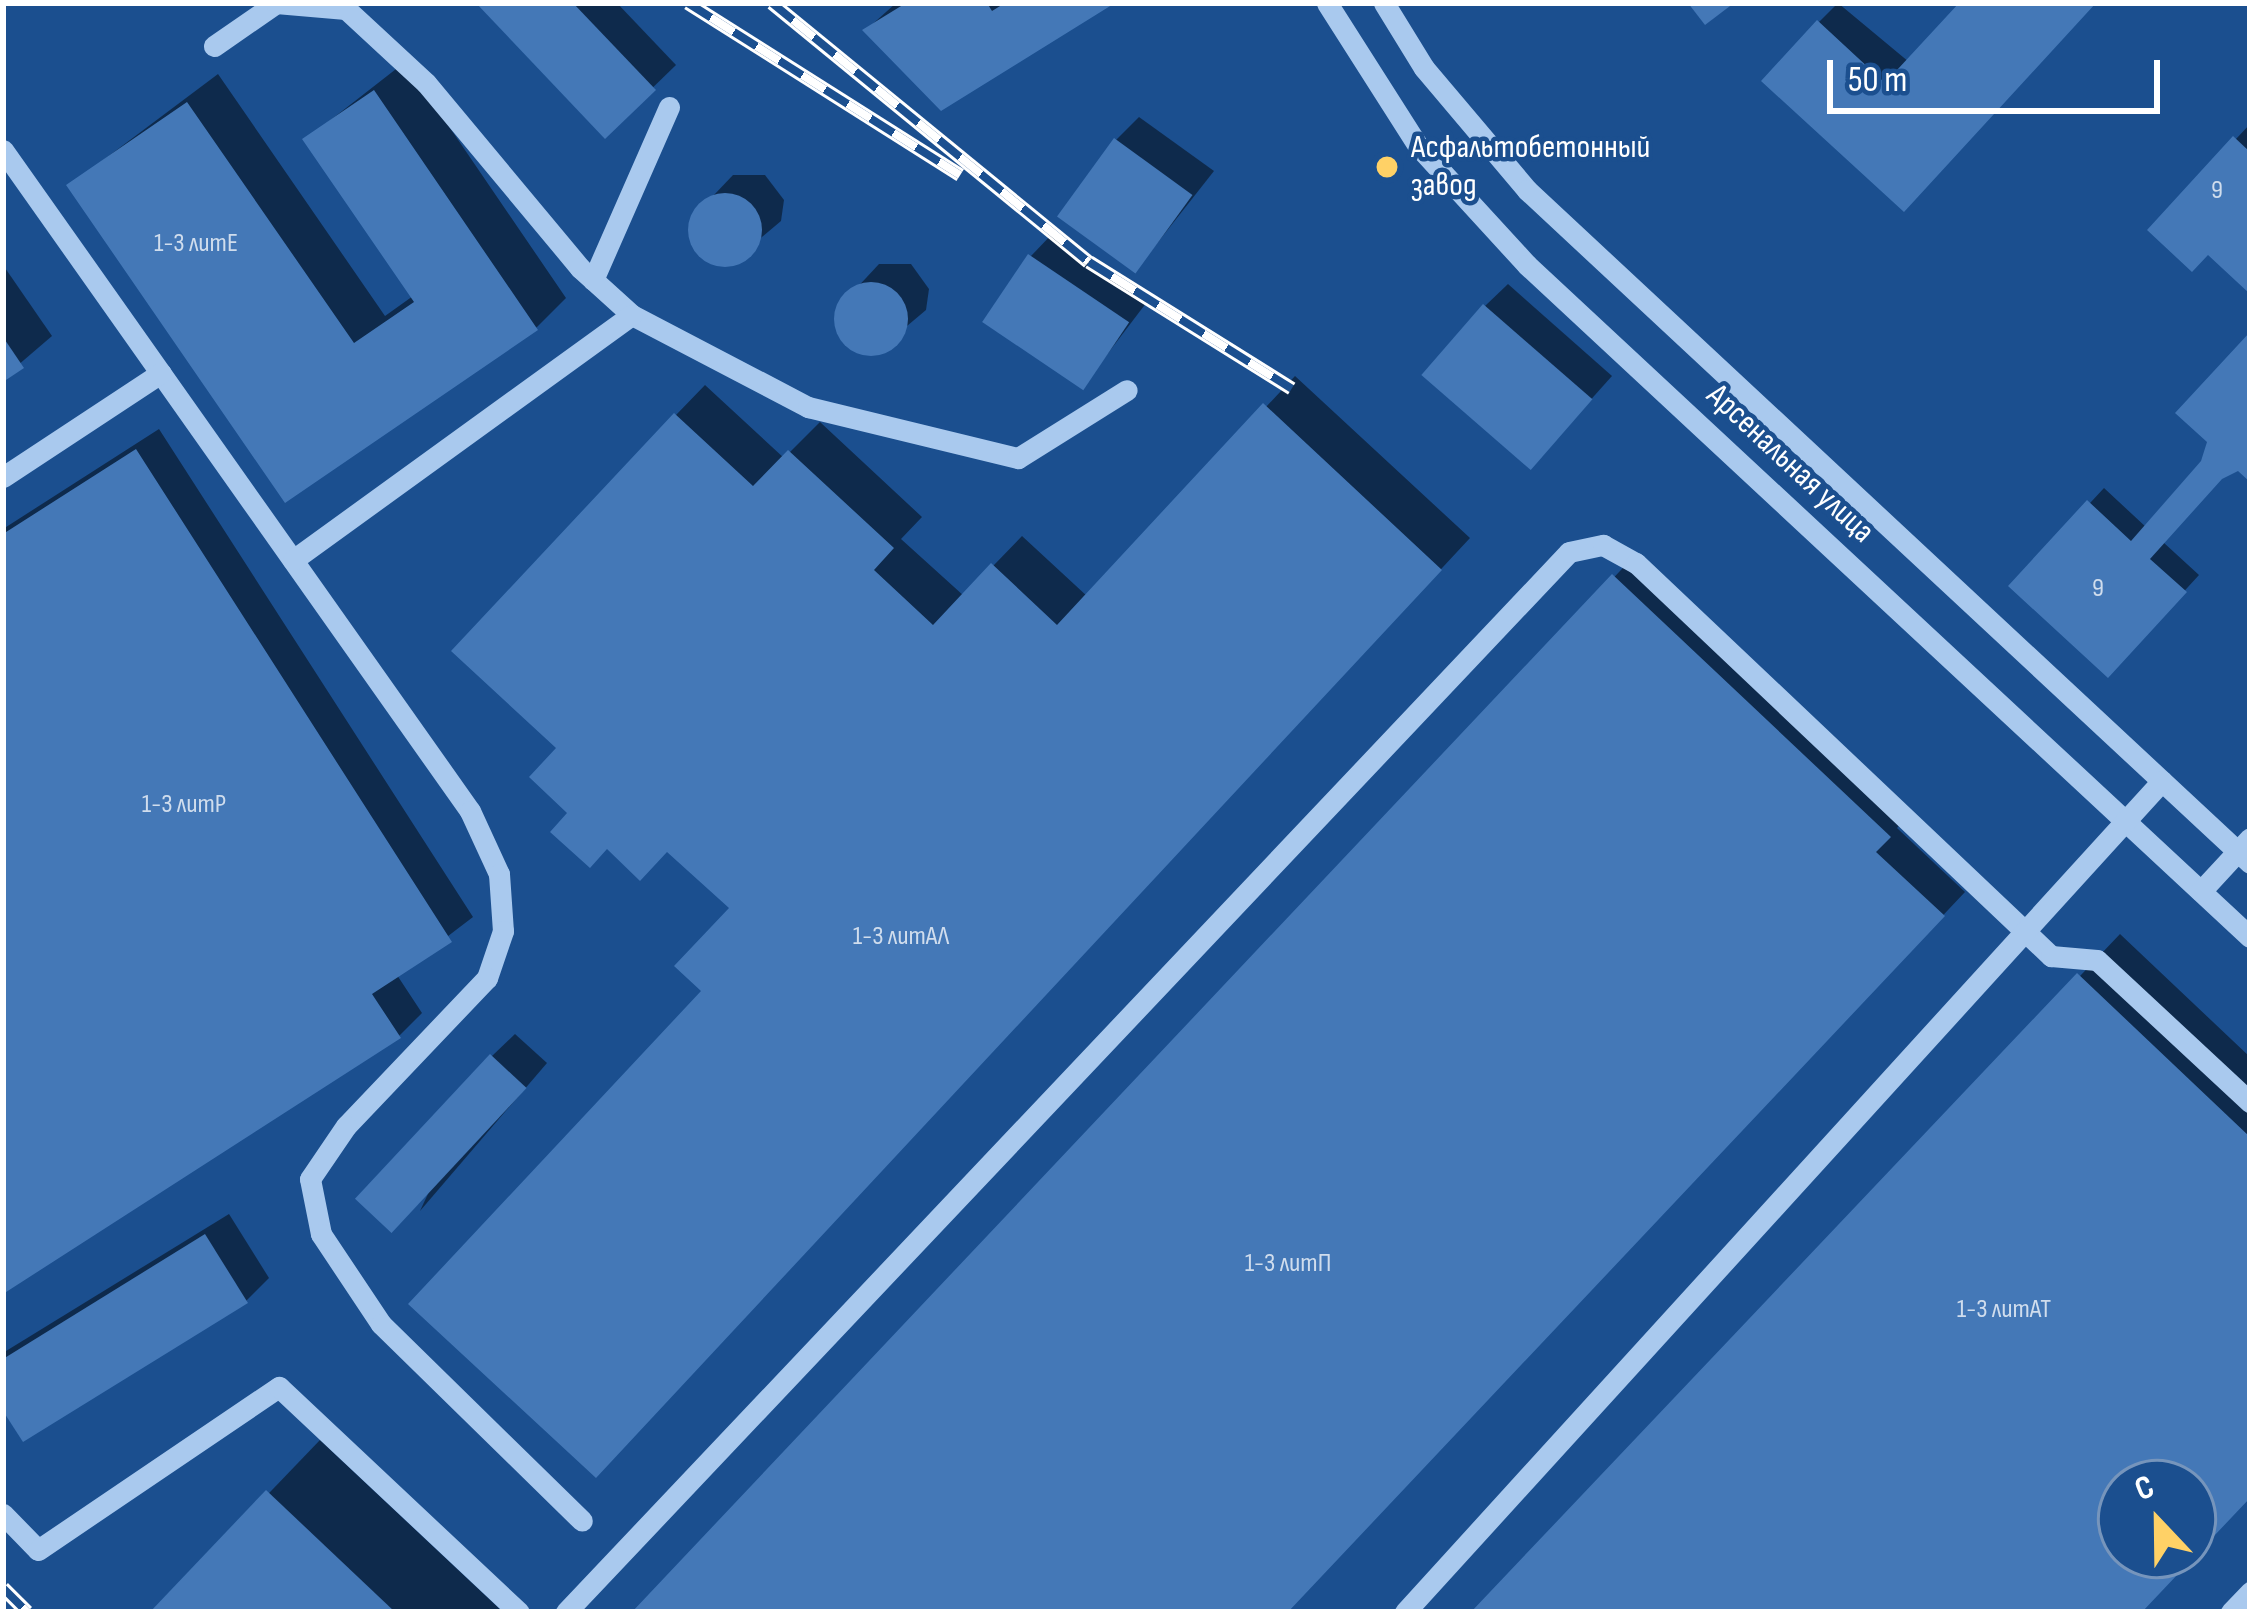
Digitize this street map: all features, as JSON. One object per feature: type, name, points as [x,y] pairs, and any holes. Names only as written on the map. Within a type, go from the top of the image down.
[{"type":"street","points":[[214,46],[276,3],[346,9],[426,83],[593,280],[632,315],[808,407],[1018,458],[1127,390]]},
{"type":"street","name":"Арсенальная улица","points":[[1327,3],[1418,146],[1527,265],[2250,937]]},
{"type":"street","name":"Арсенальная улица","points":[[1384,3],[1424,68],[1527,190],[2162,781],[2246,851]]},
{"type":"street","points":[[593,280],[669,107]]},
{"type":"street","points":[[3,151],[470,811],[500,874],[503,931],[487,978],[346,1126],[310,1179],[321,1234],[381,1324],[583,1521]]},
{"type":"street","points":[[293,560],[632,315]]},
{"type":"street","points":[[3,477],[161,373]]},
{"type":"street","points":[[566,1612],[1568,552],[1603,544],[1636,563],[2051,956],[2097,960],[2250,1102]]},
{"type":"street","points":[[1405,1612],[2162,781]]},
{"type":"street","points":[[2201,891],[2246,851]]},
{"type":"street","points":[[3,1514],[38,1550],[279,1387],[519,1612]]},
{"type":"street","points":[[2231,1612],[2250,1592]]},
{"type":"building","points":[[476,3],[573,3],[656,90],[605,139]]},
{"type":"building","points":[[906,3],[987,3],[992,11],[1005,3],[1115,3],[941,111],[862,30]]},
{"type":"building","points":[[1688,3],[1734,3],[1705,25]]},
{"type":"building","points":[[1959,3],[2096,3],[1904,212],[1761,81],[1817,20],[1885,83]]},
{"type":"building","points":[[374,90],[538,330],[285,503],[66,185],[187,102],[354,343],[414,302],[302,139]]},
{"type":"building","points":[[2233,136],[2250,152],[2250,294],[2208,255],[2192,272],[2147,230]]},
{"type":"building","points":[[1114,138],[1192,195],[1135,273],[1057,216]]},
{"type":"building","points":[[725,193],[739,195],[751,204],[760,216],[760,244],[751,256],[739,265],[725,267],[711,265],[699,256],[690,244],[688,230],[690,216],[699,204],[711,195]]},
{"type":"building","points":[[1028,254],[1129,322],[1083,390],[982,322]]},
{"type":"building","points":[[871,282],[885,284],[897,293],[906,305],[906,333],[897,345],[885,354],[871,356],[857,354],[845,345],[836,333],[834,319],[836,305],[845,293],[857,284]]},
{"type":"building","points":[[1483,304],[1592,399],[1531,470],[1421,375]]},
{"type":"building","points":[[2250,332],[2250,482],[2238,471],[2222,479],[2150,559],[2187,592],[2108,678],[2008,586],[2087,500],[2131,541],[2201,461],[2207,442],[2175,413]]},
{"type":"building","points":[[3,337],[24,368],[3,382]]},
{"type":"building","points":[[1263,403],[1442,570],[596,1478],[408,1304],[701,991],[674,966],[729,908],[667,852],[640,881],[607,849],[590,868],[550,832],[567,813],[529,777],[556,748],[451,651],[674,413],[753,486],[788,450],[894,548],[874,570],[933,625],[991,563],[1057,625]]},
{"type":"building","points":[[136,449],[452,942],[372,994],[401,1038],[3,1294],[3,534]]},
{"type":"building","points":[[1612,574],[1891,837],[1876,852],[1945,916],[1288,1612],[632,1612]]},
{"type":"building","points":[[2077,973],[2250,1137],[2250,1498],[2217,1533],[2217,1459],[2097,1459],[2097,1579],[2173,1579],[2142,1612],[1471,1612]]},
{"type":"building","points":[[490,1054],[527,1088],[392,1233],[355,1199]]},
{"type":"building","points":[[205,1234],[248,1303],[23,1442],[3,1411],[3,1359]]},
{"type":"building","points":[[266,1490],[395,1612],[150,1612]]},
{"type":"railway","points":[[688,3],[960,175]]},
{"type":"railway","points":[[772,3],[1089,262],[1292,389]]},
{"type":"railway","points":[[3,1588],[27,1612]]},
{"type":"place","name":"Асфальтобетонный завод","points":[[1387,167]]}]
